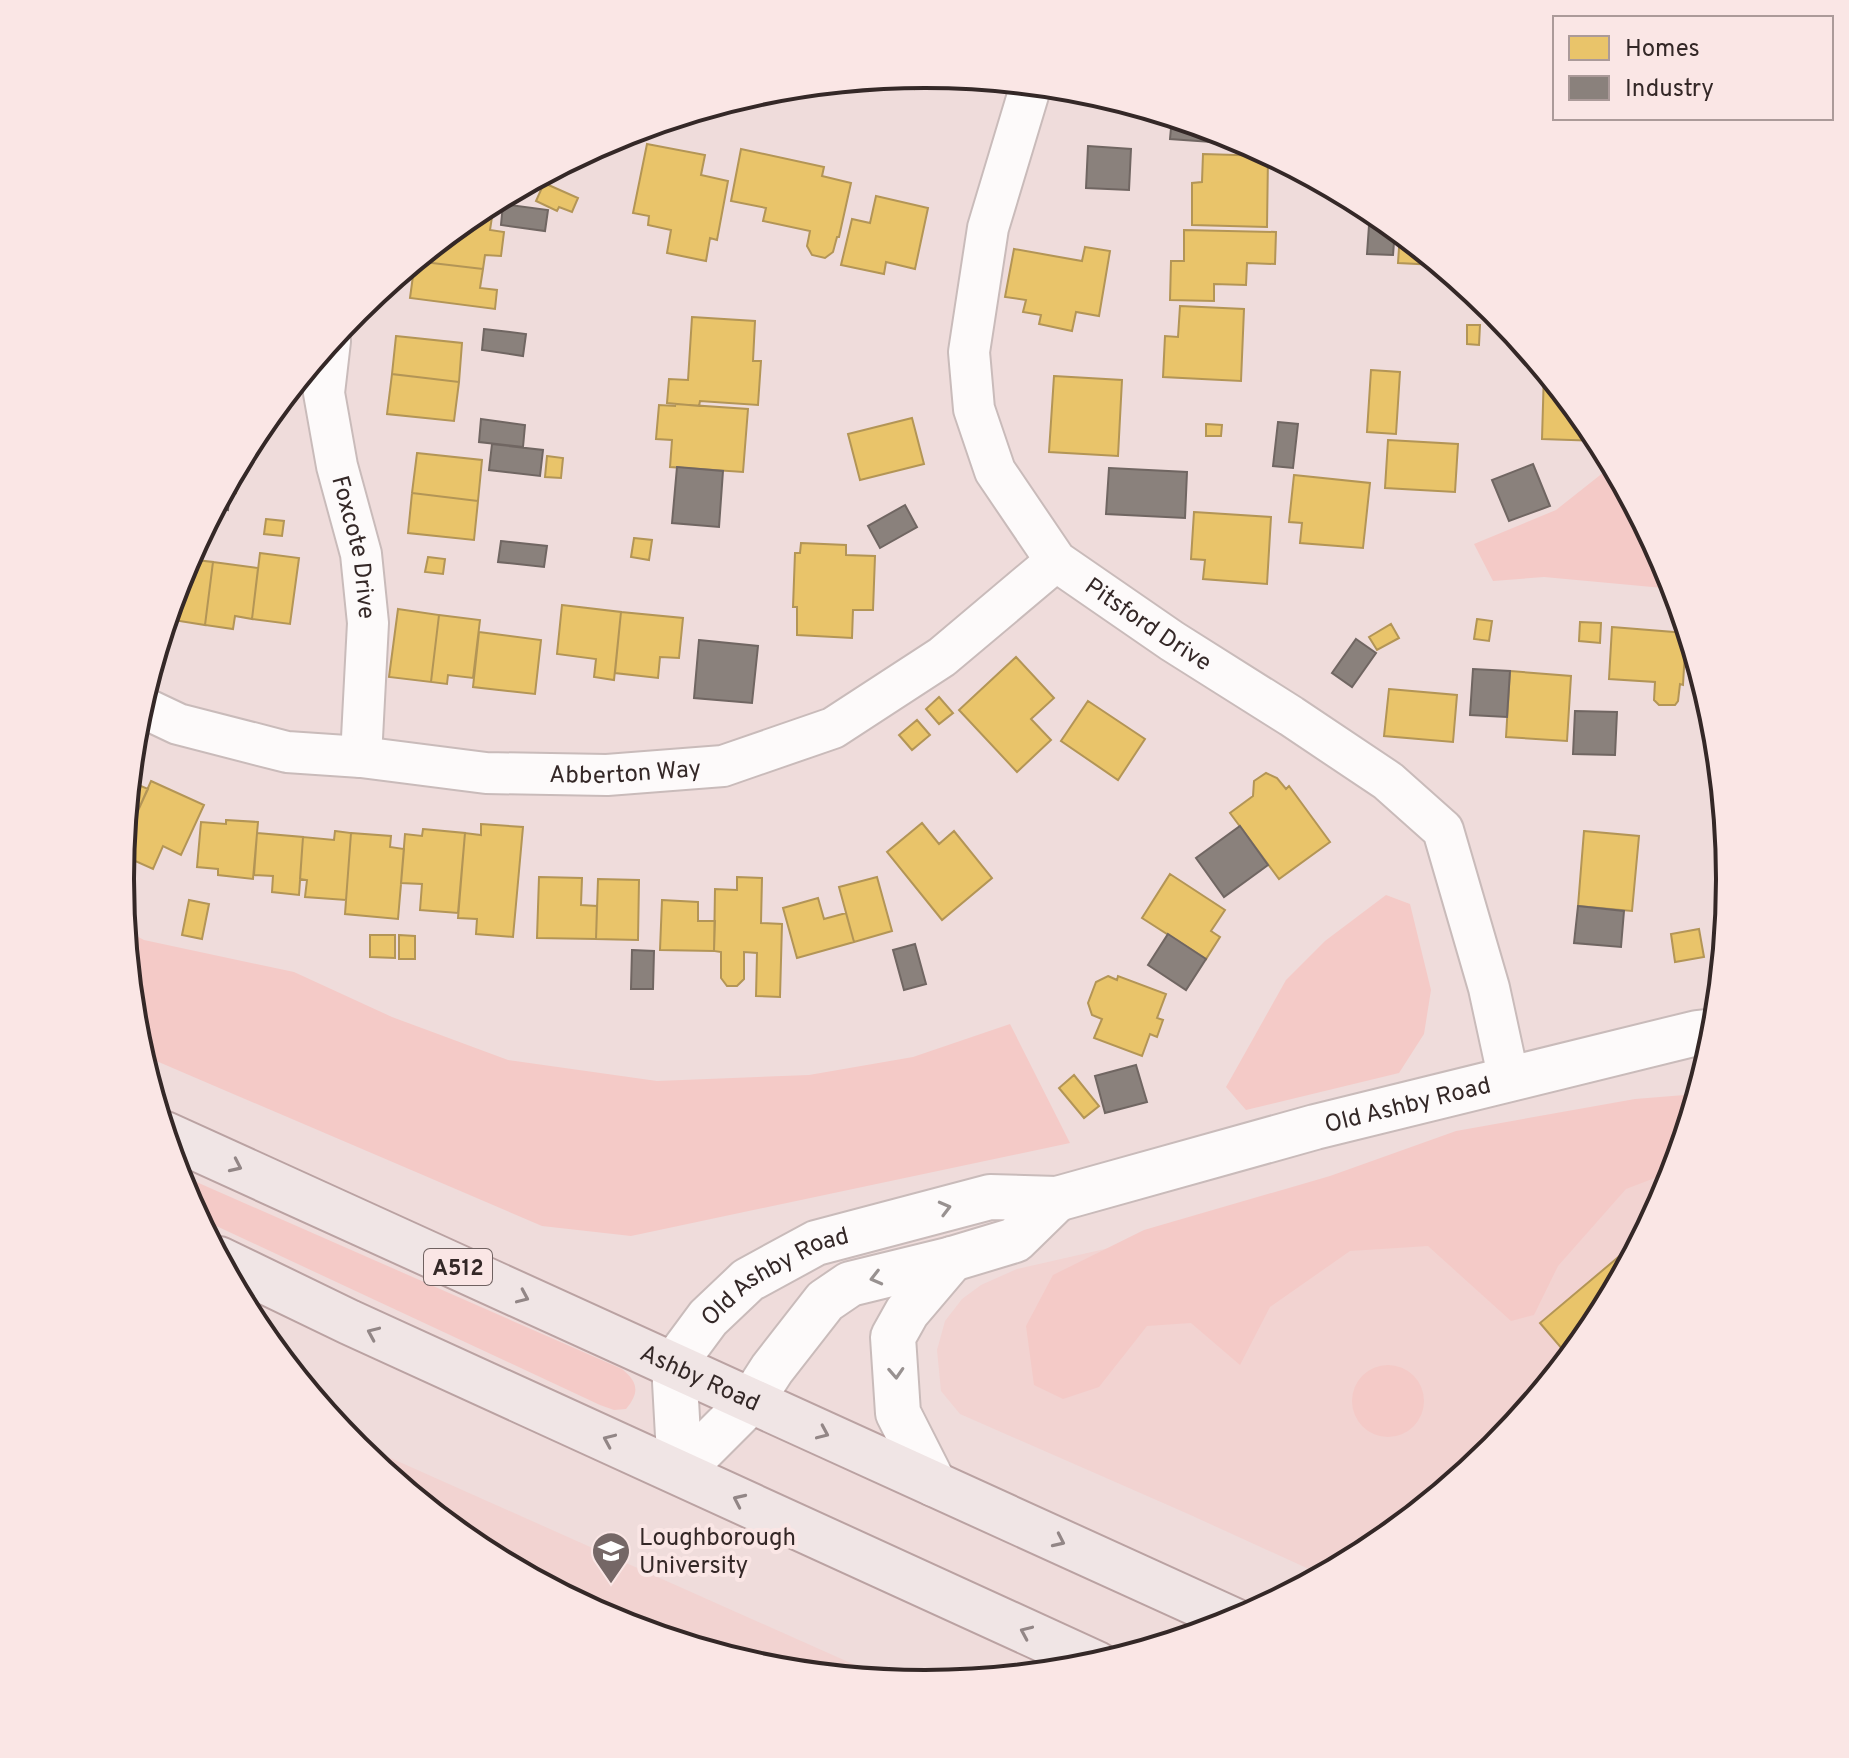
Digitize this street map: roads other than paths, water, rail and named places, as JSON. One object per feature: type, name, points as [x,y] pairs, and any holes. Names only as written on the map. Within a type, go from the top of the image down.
[{"type":"main road","name":"Ashby Road","points":[[178,1140],[1218,1613]]},
{"type":"main road","points":[[235,1267],[349,1322],[1078,1655]]},
{"type":"street","name":"Pitsford Drive","points":[[1028,95],[988,228],[969,352],[974,409],[995,471],[1056,561],[1172,641],[1388,781],[1443,830],[1489,988],[1509,1080]]},
{"type":"street","name":"Foxcote Drive","points":[[328,360],[324,393],[337,466],[361,554],[368,623],[361,757]]},
{"type":"street","name":"Abberton Way","points":[[152,712],[178,724],[287,752],[361,757],[486,773],[607,775],[723,766],[833,728],[942,657],[1056,561]]},
{"type":"street","name":"Old Ashby Road","points":[[674,1364],[708,1318],[748,1280],[816,1243],[990,1197],[1057,1199],[1315,1127],[1700,1033]]},
{"type":"street","name":"Old Ashby Road","points":[[680,1472],[752,1400],[825,1301],[850,1284],[1015,1240],[1057,1199]]},
{"type":"street","points":[[934,1484],[898,1413],[893,1337],[907,1312],[952,1259]]},
{"type":"street","points":[[674,1364],[680,1472]]},
{"type":"place","name":"Loughborough University","points":[[611,1585]]}]
